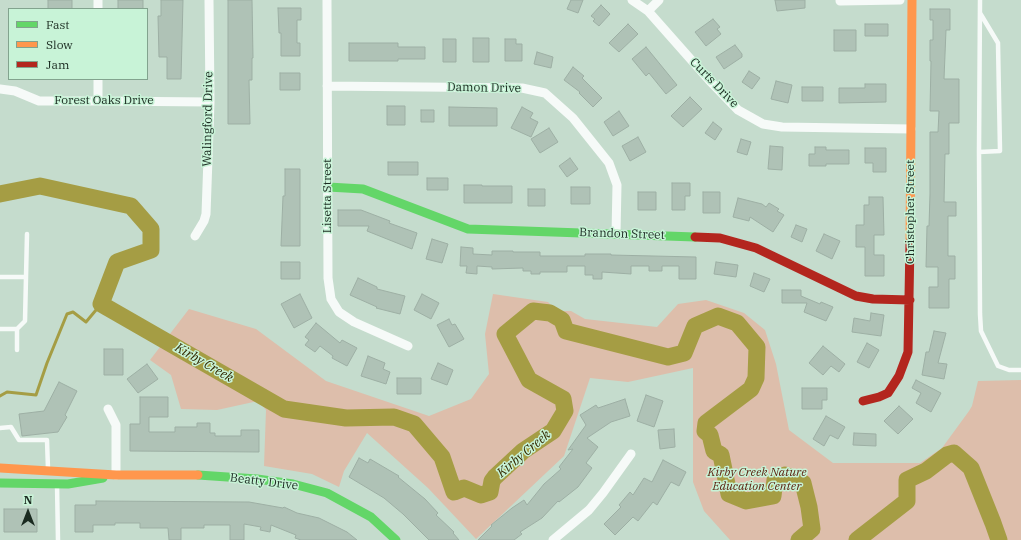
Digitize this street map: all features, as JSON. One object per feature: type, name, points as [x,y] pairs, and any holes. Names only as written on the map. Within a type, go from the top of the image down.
[{"type":"street","name":"Walingford Drive","points":[[195,236],[204,221],[206,214],[210,102],[209,0]]},
{"type":"street","name":"Lisetta Street","points":[[327,0],[328,278],[332,299],[339,312],[354,322],[408,346]]},
{"type":"street","name":"Curts Drive","points":[[632,0],[648,11],[709,80],[738,110],[763,124],[782,126],[911,129]]},
{"type":"street","points":[[648,11],[659,0]]},
{"type":"street","points":[[840,1],[900,0]]},
{"type":"street","name":"Christopher Street","points":[[863,401],[880,397],[888,393],[899,376],[908,352],[910,300],[912,0]]},
{"type":"street","points":[[98,80],[98,100]]},
{"type":"street","name":"Damon Drive","points":[[327,86],[522,88],[545,93],[573,118],[609,163],[617,185],[616,234]]},
{"type":"street","name":"Forest Oaks Drive","points":[[0,90],[15,91],[39,100],[210,102]]},
{"type":"street","name":"Brandon Street","points":[[328,187],[363,189],[370,191],[468,229],[720,238],[756,248],[856,296],[874,299],[910,300]]},
{"type":"street","points":[[108,409],[116,425],[116,476]]},
{"type":"street","points":[[553,540],[589,510],[631,454]]},
{"type":"street","name":"Beatty Drive","points":[[0,468],[81,472],[116,476],[202,475],[257,479],[293,484],[327,493],[336,497],[371,517],[396,540]]},
{"type":"street","name":"Beatty Drive","points":[[0,483],[68,484],[116,476]]},
{"type":"lane","points":[[980,0],[979,152],[981,331],[998,366],[1009,370],[1021,370]]},
{"type":"lane","points":[[979,152],[1000,151],[998,43],[980,13]]},
{"type":"lane","points":[[0,329],[17,329],[25,321],[27,234]]},
{"type":"lane","points":[[0,278],[26,277]]},
{"type":"lane","points":[[17,329],[17,350]]},
{"type":"lane","points":[[0,428],[11,427],[19,440],[47,440],[48,470]]},
{"type":"lane","points":[[57,484],[58,540]]},
{"type":"green space","name":"Kirby Creek Nature Education Center","points":[[493,294],[548,302],[557,311],[571,311],[585,319],[657,327],[678,304],[706,300],[744,313],[765,330],[776,364],[789,430],[833,463],[920,463],[942,448],[969,411],[972,406],[978,381],[1021,380],[1021,540],[730,540],[704,511],[693,482],[693,368],[628,382],[590,378],[564,456],[476,539],[428,488],[367,433],[344,471],[339,487],[312,474],[264,466],[266,410],[258,401],[217,410],[181,409],[171,375],[150,360],[189,309],[256,329],[326,381],[429,416],[471,399],[489,374],[485,334]]},
{"type":"building","points":[[48,0],[72,0],[72,8],[48,8]]},
{"type":"building","points":[[118,0],[143,0],[143,8],[118,8]]},
{"type":"building","points":[[161,0],[183,0],[181,79],[167,79],[167,57],[159,57],[158,16],[161,16]]},
{"type":"building","points":[[228,0],[252,0],[253,58],[252,80],[249,80],[250,124],[228,124]]},
{"type":"building","points":[[571,0],[583,0],[578,13],[567,9]]},
{"type":"building","points":[[775,0],[805,0],[805,8],[777,11]]},
{"type":"building","points":[[601,5],[610,14],[599,26],[593,21],[595,19],[591,16]]},
{"type":"building","points":[[278,8],[301,8],[301,20],[297,20],[297,43],[300,43],[300,56],[281,56],[281,33],[279,33]]},
{"type":"building","points":[[930,9],[950,9],[950,30],[946,30],[944,79],[959,79],[959,123],[949,123],[949,154],[945,154],[944,202],[956,202],[956,216],[948,216],[948,256],[955,256],[955,279],[949,279],[949,308],[929,308],[929,287],[938,287],[938,267],[926,267],[927,226],[929,226],[930,194],[930,132],[938,132],[939,111],[930,111],[930,40],[933,40],[933,20],[930,20]]},
{"type":"building","points":[[713,19],[720,27],[717,29],[721,34],[706,46],[695,32]]},
{"type":"building","points":[[628,24],[638,34],[619,52],[609,43]]},
{"type":"building","points":[[865,24],[888,24],[888,36],[865,36]]},
{"type":"building","points":[[834,30],[856,30],[856,51],[834,51]]},
{"type":"building","points":[[473,38],[489,38],[489,62],[473,62]]},
{"type":"building","points":[[443,39],[456,39],[456,62],[443,62]]},
{"type":"building","points":[[505,39],[516,39],[516,44],[522,44],[522,61],[505,61]]},
{"type":"building","points":[[349,43],[398,43],[398,47],[425,47],[425,59],[398,59],[398,61],[349,61]]},
{"type":"building","points":[[735,45],[742,54],[742,57],[724,69],[716,57]]},
{"type":"building","points":[[646,47],[677,85],[666,94],[649,73],[646,76],[632,59]]},
{"type":"building","points":[[537,52],[553,57],[551,68],[534,64]]},
{"type":"building","points":[[573,67],[584,76],[582,78],[602,98],[593,107],[579,93],[580,92],[564,80]]},
{"type":"building","points":[[749,71],[760,78],[752,89],[742,82]]},
{"type":"building","points":[[280,73],[300,73],[300,90],[280,90]]},
{"type":"building","points":[[776,81],[792,85],[788,103],[771,99]]},
{"type":"building","points":[[865,84],[886,84],[886,102],[839,103],[839,88],[865,88]]},
{"type":"building","points":[[802,87],[823,87],[823,101],[802,101]]},
{"type":"building","points":[[690,97],[702,109],[683,127],[671,116]]},
{"type":"building","points":[[387,106],[405,106],[405,125],[387,125]]},
{"type":"building","points":[[449,107],[497,108],[497,126],[449,126]]},
{"type":"building","points":[[522,107],[533,113],[530,118],[538,122],[531,137],[511,128]]},
{"type":"building","points":[[421,110],[434,110],[434,122],[421,122]]},
{"type":"building","points":[[619,111],[629,126],[613,136],[604,122]]},
{"type":"building","points":[[713,122],[722,129],[715,140],[705,133]]},
{"type":"building","points":[[549,128],[558,142],[540,153],[531,139]]},
{"type":"building","points":[[638,137],[646,152],[630,161],[622,146]]},
{"type":"building","points":[[741,139],[751,142],[747,155],[737,152]]},
{"type":"building","points":[[770,146],[783,147],[782,170],[768,169]]},
{"type":"building","points":[[815,147],[826,147],[826,150],[849,150],[849,164],[809,166],[809,154],[815,154]]},
{"type":"building","points":[[865,148],[886,148],[886,172],[873,172],[873,163],[865,163]]},
{"type":"building","points":[[570,158],[578,169],[567,177],[559,166]]},
{"type":"building","points":[[388,162],[418,162],[418,175],[388,175]]},
{"type":"building","points":[[285,169],[300,169],[300,246],[281,246],[283,196],[285,196]]},
{"type":"building","points":[[427,178],[448,178],[448,190],[427,190]]},
{"type":"building","points":[[672,183],[690,183],[690,196],[685,196],[685,210],[672,210]]},
{"type":"building","points":[[464,185],[512,186],[512,203],[464,203]]},
{"type":"building","points":[[571,187],[590,187],[590,204],[571,204]]},
{"type":"building","points":[[528,189],[545,189],[545,206],[528,206]]},
{"type":"building","points":[[638,192],[656,192],[656,210],[638,210]]},
{"type":"building","points":[[703,192],[720,192],[720,213],[703,213]]},
{"type":"building","points":[[869,197],[883,197],[884,235],[874,235],[874,255],[884,255],[884,276],[865,276],[865,247],[856,247],[856,225],[864,225],[864,205],[869,205]]},
{"type":"building","points":[[738,198],[762,204],[766,207],[769,203],[779,209],[777,211],[784,215],[773,232],[750,217],[749,221],[733,217]]},
{"type":"building","points":[[338,210],[361,210],[390,221],[389,223],[417,233],[412,249],[367,231],[369,226],[338,226]]},
{"type":"building","points":[[796,225],[807,229],[802,242],[791,237]]},
{"type":"building","points":[[824,234],[840,241],[832,259],[816,251]]},
{"type":"building","points":[[432,239],[448,244],[442,263],[426,259]]},
{"type":"building","points":[[461,247],[473,248],[473,254],[492,255],[492,251],[513,251],[540,252],[540,256],[585,256],[585,254],[611,254],[696,257],[696,279],[679,279],[679,266],[662,266],[662,271],[649,271],[649,266],[631,266],[631,274],[602,272],[602,279],[593,279],[593,275],[585,275],[585,266],[567,266],[567,272],[540,272],[540,274],[531,274],[531,271],[523,271],[523,268],[492,269],[492,267],[477,266],[477,274],[466,273],[467,266],[460,266]]},
{"type":"building","points":[[281,262],[300,262],[300,279],[281,279]]},
{"type":"building","points":[[716,262],[738,265],[736,277],[714,274]]},
{"type":"building","points":[[754,273],[770,279],[764,292],[750,286]]},
{"type":"building","points":[[358,278],[377,287],[377,289],[405,296],[400,314],[376,308],[377,307],[350,295]]},
{"type":"building","points":[[782,290],[801,290],[801,296],[820,304],[821,302],[833,307],[826,321],[804,312],[807,303],[782,303]]},
{"type":"building","points":[[300,294],[312,318],[294,328],[281,304]]},
{"type":"building","points":[[422,294],[439,303],[431,319],[414,310]]},
{"type":"building","points":[[871,313],[884,315],[881,336],[852,332],[854,318],[870,321]]},
{"type":"building","points":[[449,319],[452,325],[455,324],[464,339],[449,347],[437,325]]},
{"type":"building","points":[[316,323],[340,343],[342,340],[357,348],[347,366],[332,358],[333,356],[320,346],[315,352],[305,345],[309,340],[305,337]]},
{"type":"building","points":[[934,331],[946,333],[938,363],[947,364],[944,379],[922,375],[926,352],[929,352]]},
{"type":"building","points":[[867,343],[879,350],[869,368],[857,362]]},
{"type":"building","points":[[823,346],[845,364],[839,372],[831,366],[823,375],[809,363]]},
{"type":"building","points":[[104,349],[123,349],[123,375],[104,375]]},
{"type":"building","points":[[368,356],[385,363],[383,369],[390,372],[386,384],[361,376]]},
{"type":"building","points":[[438,363],[453,370],[447,385],[431,379]]},
{"type":"building","points":[[147,364],[158,379],[138,393],[127,379]]},
{"type":"building","points":[[397,378],[421,378],[421,394],[397,394]]},
{"type":"building","points":[[916,380],[941,393],[931,412],[916,403],[921,393],[912,388]]},
{"type":"building","points":[[59,382],[77,391],[65,415],[67,417],[58,432],[22,436],[19,414],[44,411]]},
{"type":"building","points":[[802,388],[827,388],[827,400],[822,400],[822,409],[802,409]]},
{"type":"building","points":[[646,395],[663,401],[654,427],[637,421]]},
{"type":"building","points":[[140,397],[168,397],[168,417],[149,417],[149,432],[175,432],[175,427],[197,427],[197,423],[210,423],[210,433],[215,433],[215,436],[241,436],[241,430],[259,430],[259,452],[130,451],[130,424],[140,424]]},
{"type":"building","points":[[625,399],[630,416],[611,422],[587,438],[598,447],[586,463],[592,468],[578,487],[559,502],[558,501],[542,518],[520,532],[522,534],[514,540],[478,540],[492,526],[491,525],[512,508],[524,500],[527,505],[544,484],[561,469],[559,467],[573,449],[568,450],[586,425],[580,415],[596,405],[598,408]]},
{"type":"building","points":[[899,406],[913,419],[898,434],[884,421]]},
{"type":"building","points":[[826,416],[845,427],[838,439],[830,435],[824,446],[813,439]]},
{"type":"building","points":[[674,429],[675,447],[660,449],[658,430]]},
{"type":"building","points":[[854,433],[876,434],[876,446],[853,445]]},
{"type":"building","points":[[359,458],[368,463],[370,459],[399,476],[398,477],[425,499],[438,513],[436,515],[454,532],[453,533],[459,540],[429,540],[403,514],[384,498],[349,477]]},
{"type":"building","points":[[663,460],[686,472],[679,486],[671,482],[657,505],[653,502],[638,521],[633,517],[615,535],[604,524],[621,507],[619,505],[630,492],[633,495],[644,478],[652,482]]},
{"type":"building","points":[[96,501],[249,502],[284,507],[297,513],[319,518],[347,532],[357,540],[301,540],[295,538],[296,535],[271,525],[270,532],[260,530],[261,527],[244,524],[244,540],[230,540],[230,525],[204,525],[204,528],[181,528],[181,540],[169,540],[168,528],[140,528],[140,523],[93,525],[93,532],[75,532],[75,505],[96,505]]},
{"type":"building","points":[[4,509],[37,509],[37,532],[4,532]]},
{"type":"waterway","name":"Kirby Creek","points":[[0,194],[40,186],[131,206],[151,229],[151,250],[117,262],[101,304],[284,409],[346,418],[394,417],[414,424],[442,457],[454,492],[464,488],[481,495],[490,492],[492,481],[495,477],[523,451],[553,431],[565,411],[563,399],[529,380],[505,334],[533,311],[550,313],[562,320],[566,331],[668,357],[684,353],[695,326],[718,316],[737,323],[757,347],[756,378],[751,389],[706,423],[705,431],[710,435],[714,451],[721,455],[729,494],[746,501],[773,496],[775,480],[785,475],[803,483],[809,507],[812,529],[799,540]]},
{"type":"waterway","points":[[0,396],[7,392],[36,395],[67,314],[73,312],[86,322],[101,304]]},
{"type":"waterway","name":"Kirby Creek","points":[[857,540],[907,501],[907,480],[926,471],[947,455],[954,453],[971,468],[999,540]]},
{"type":"traffic: fast","points":[[328,187],[363,189],[468,229],[695,237]]},
{"type":"traffic: fast","points":[[198,475],[257,479],[293,484],[327,493],[371,517],[396,540]]},
{"type":"traffic: fast","points":[[0,483],[68,484],[103,478]]},
{"type":"traffic: slow","points":[[910,242],[912,0]]},
{"type":"traffic: slow","points":[[0,468],[116,475],[198,475]]},
{"type":"traffic: jam","points":[[695,237],[720,238],[756,248],[856,296],[873,299],[910,300]]},
{"type":"traffic: jam","points":[[863,401],[888,393],[899,376],[908,352],[910,242]]}]
